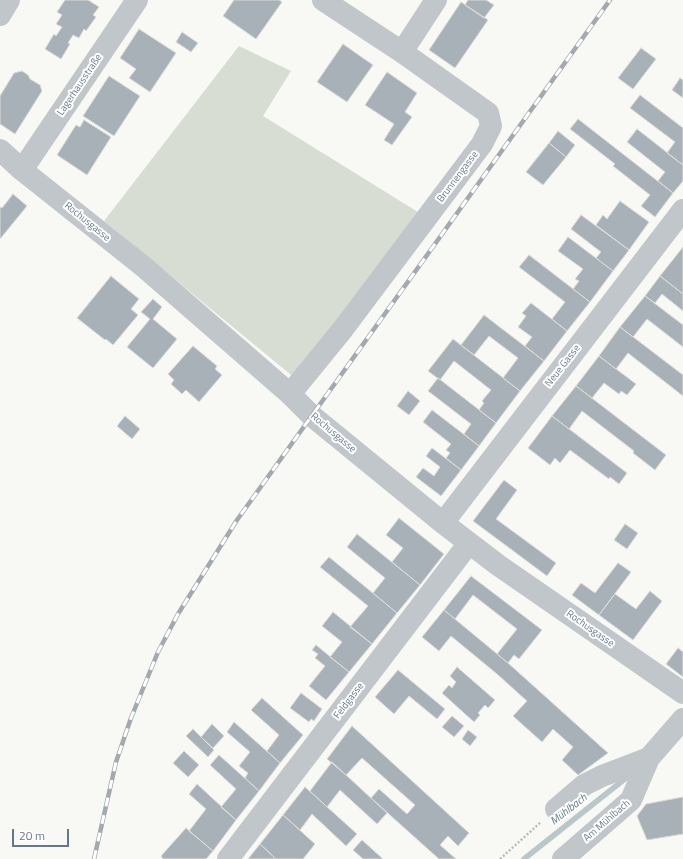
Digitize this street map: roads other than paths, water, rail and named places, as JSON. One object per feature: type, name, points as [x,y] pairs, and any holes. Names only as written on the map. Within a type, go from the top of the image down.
[{"type":"street","points":[[0,15],[9,0]]},
{"type":"street","name":"Lagerhausstraße","points":[[22,170],[137,0]]},
{"type":"street","name":"Brunnengasse","points":[[290,394],[343,329],[482,144],[491,126],[488,113],[402,52],[323,0]]},
{"type":"street","points":[[402,52],[436,0]]},
{"type":"street","name":"Rochusgasse","points":[[0,150],[22,170],[144,267],[290,394],[312,416],[443,523],[469,543],[683,693]]},
{"type":"street","name":"Neue Gasse","points":[[443,523],[683,210]]},
{"type":"street","name":"Feldgasse","points":[[228,859],[469,543]]},
{"type":"street","name":"Am Mühlbach","points":[[563,859],[631,800],[649,758],[683,719]]},
{"type":"street","points":[[556,809],[584,785],[602,776],[649,758]]},
{"type":"waterway","name":"Mühlbach","points":[[524,859],[626,778]]},
{"type":"railway","points":[[94,859],[116,762],[131,718],[158,652],[178,614],[237,520],[610,0]]}]
